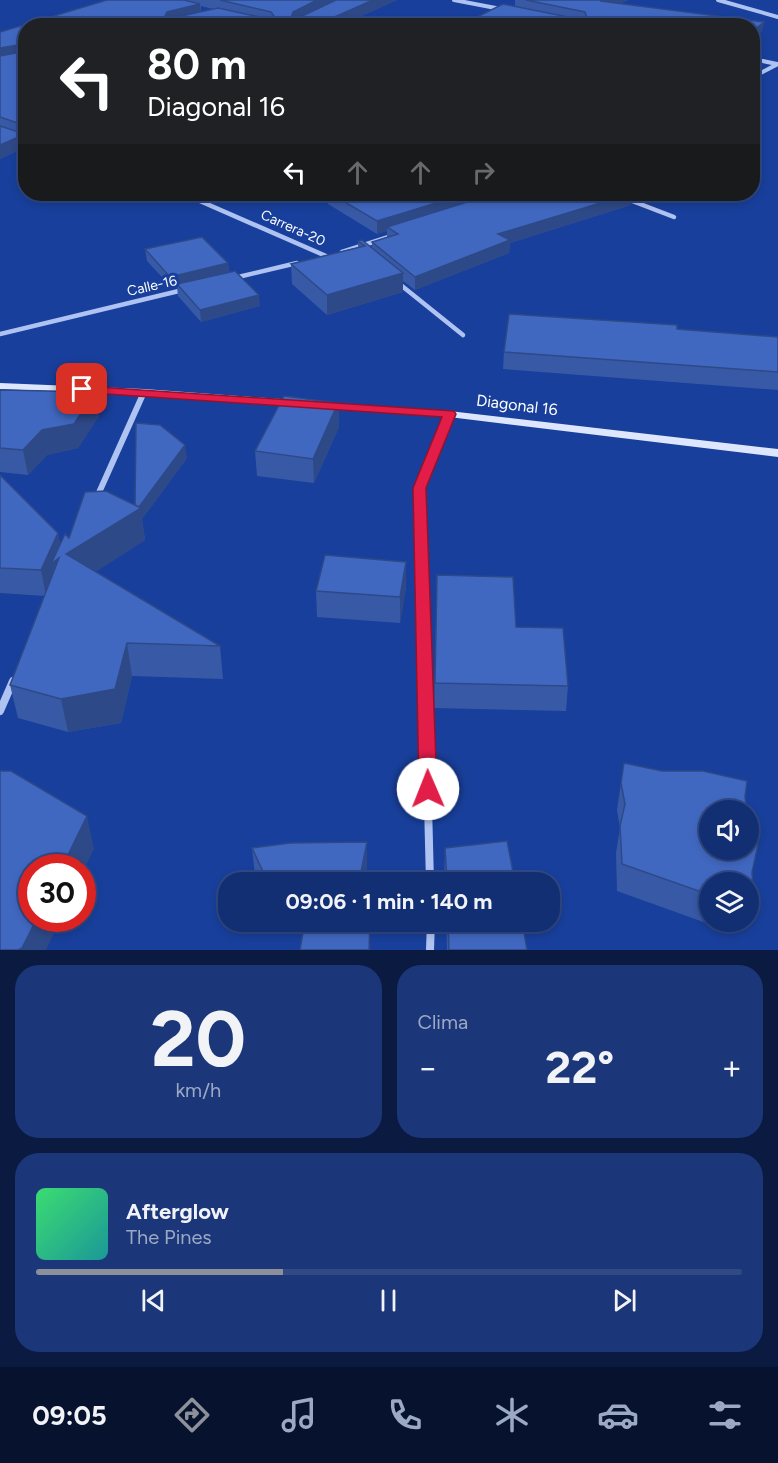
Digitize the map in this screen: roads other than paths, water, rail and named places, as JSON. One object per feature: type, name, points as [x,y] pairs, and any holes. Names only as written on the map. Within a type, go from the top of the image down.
[{"type":"street","points":[[454,0],[501,9]]},
{"type":"street","points":[[718,0],[778,17]]},
{"type":"street","points":[[760,60],[778,64]]},
{"type":"street","points":[[760,73],[778,64]]},
{"type":"street","name":"Carrera-20","points":[[200,201],[326,256]]},
{"type":"street","points":[[632,201],[674,217]]},
{"type":"street","points":[[314,259],[399,233]]},
{"type":"street","points":[[355,248],[364,255]]},
{"type":"street","points":[[233,279],[303,262]]},
{"type":"street","points":[[391,277],[463,336]]},
{"type":"street","name":"Calle-16","points":[[0,334],[186,290]]},
{"type":"street","name":"Diagonal 16","points":[[0,386],[144,392],[449,414],[778,453]]},
{"type":"street","points":[[92,509],[144,392]]},
{"type":"street","points":[[430,872],[420,488],[449,414]]},
{"type":"street","points":[[0,711],[19,668]]},
{"type":"street","points":[[430,950],[431,932]]}]
